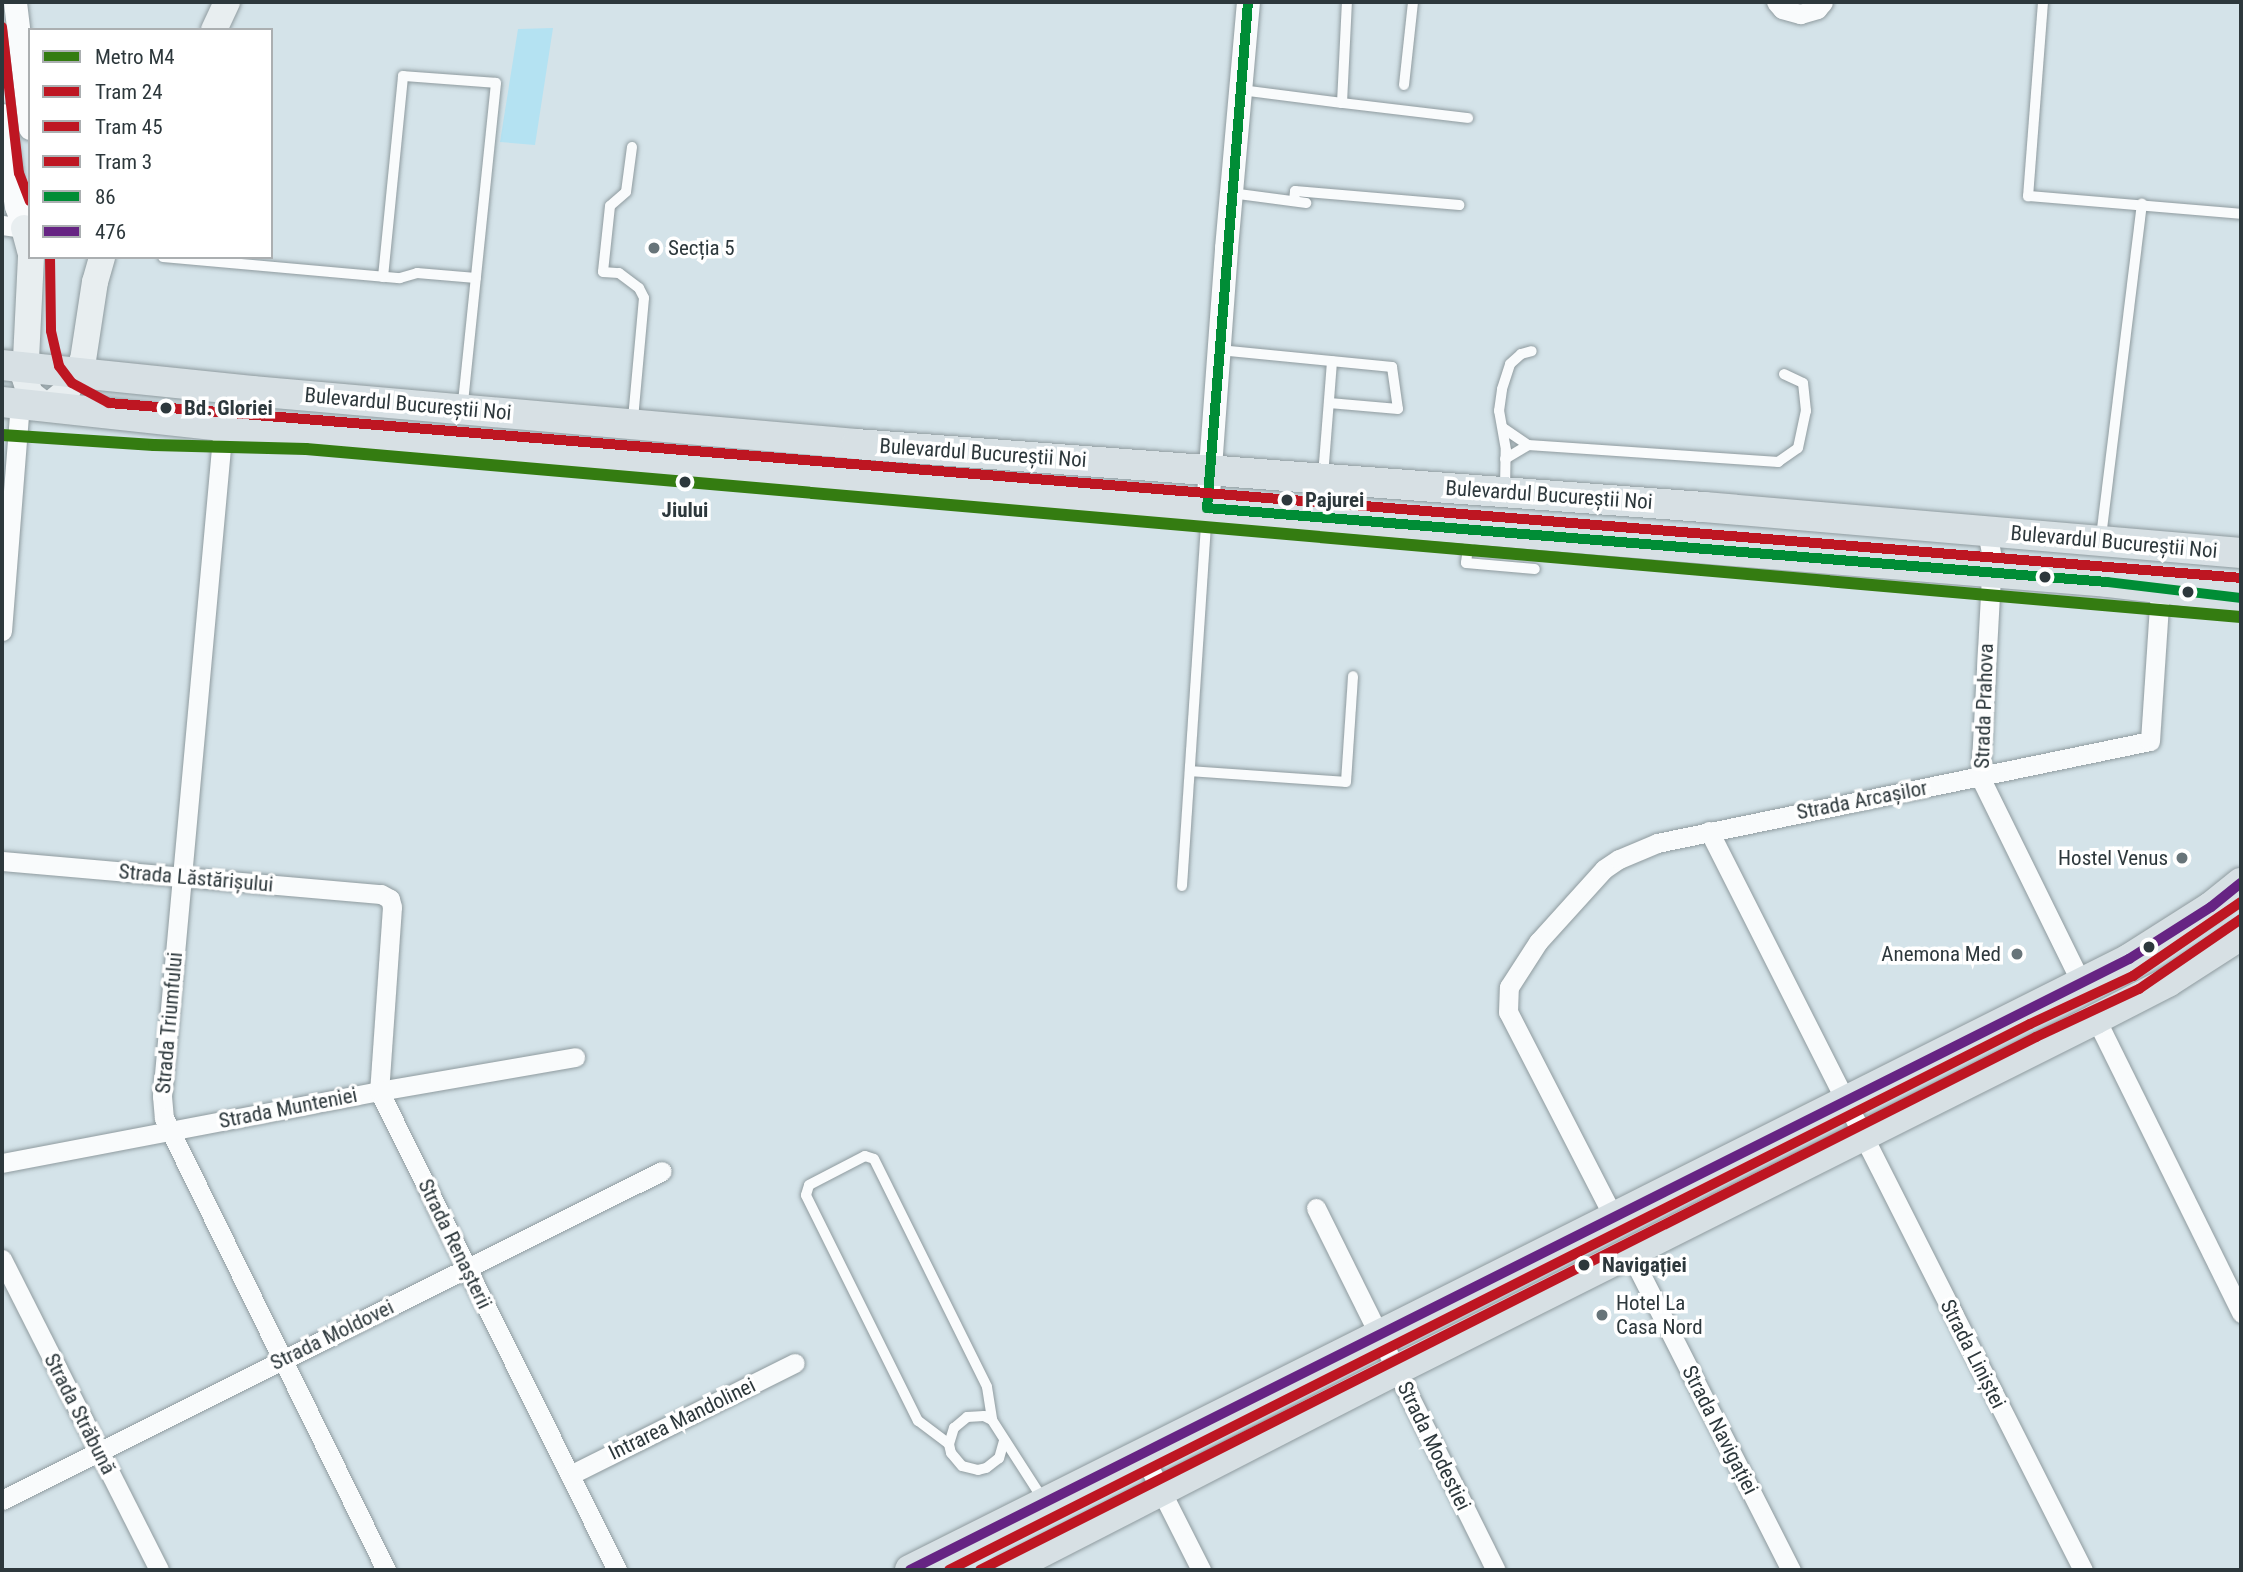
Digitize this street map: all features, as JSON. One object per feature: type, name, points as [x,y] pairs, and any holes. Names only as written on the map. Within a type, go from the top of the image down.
[{"type":"main road","points":[[215,28],[228,2]]},
{"type":"main road","points":[[23,405],[30,394],[14,367],[31,259]]},
{"type":"main road","points":[[23,405],[67,391],[77,374],[83,360],[99,270]]},
{"type":"main road","name":"Bulevardul Bucureștii Noi","points":[[14,367],[856,444],[1504,492],[2241,553]]},
{"type":"main road","name":"Bulevardul Bucureștii Noi","points":[[23,405],[223,426],[1471,529],[2241,598]]},
{"type":"main road","name":"Bulevardul Bucureștii Noi","points":[[848,478],[856,444]]},
{"type":"main road","points":[[910,1570],[1046,1504],[1613,1216],[2082,984],[2156,944],[2241,883]]},
{"type":"main road","points":[[1007,1570],[1396,1370],[1864,1138],[2168,982],[2241,935]]},
{"type":"street","points":[[15,2],[28,111]]},
{"type":"street","points":[[1207,508],[1230,193],[1248,2]]},
{"type":"street","points":[[1776,2],[1782,9],[1800,14],[1817,9],[1823,2]]},
{"type":"street","points":[[2,115],[16,206],[23,232]]},
{"type":"street","points":[[2,631],[23,405]]},
{"type":"street","name":"Strada Triumfului","points":[[223,426],[162,1096],[168,1131],[386,1570]]},
{"type":"street","name":"Strada Prahova","points":[[1987,532],[1992,548],[1980,777],[2082,984]]},
{"type":"street","name":"Strada Arcașilor","points":[[1613,1216],[1508,1012],[1507,998],[1514,976],[1538,942],[1604,869],[1619,859],[1657,843],[2150,741],[2160,589]]},
{"type":"street","points":[[1709,831],[1845,1102]]},
{"type":"street","name":"Strada Lăstărișului","points":[[2,861],[381,894],[390,899],[392,907],[379,1091]]},
{"type":"street","points":[[2096,1019],[2241,1313]]},
{"type":"street","name":"Strada Munteniei","points":[[2,1163],[379,1091],[575,1057]]},
{"type":"street","name":"Strada Renașterii","points":[[379,1091],[617,1570]]},
{"type":"street","name":"Strada Liniștei","points":[[1845,1102],[2083,1570]]},
{"type":"street","name":"Strada Moldovei","points":[[2,1500],[662,1171]]},
{"type":"street","name":"Strada Modestiei","points":[[1316,1209],[1496,1570]]},
{"type":"street","name":"Strada Navigației","points":[[1630,1253],[1791,1570]]},
{"type":"street","name":"Strada Străbună","points":[[2,1259],[159,1570]]},
{"type":"street","name":"Intrarea Mandolinei","points":[[570,1475],[795,1363]]},
{"type":"street","points":[[1143,1455],[1201,1570]]},
{"type":"lane","points":[[1342,103],[1347,2]]},
{"type":"lane","points":[[1404,85],[1413,2]]},
{"type":"lane","points":[[2043,2],[2028,196],[2241,214]]},
{"type":"lane","points":[[383,277],[403,76],[496,83],[462,409]]},
{"type":"lane","points":[[1239,90],[1468,118]]},
{"type":"lane","points":[[632,147],[626,191],[610,206],[603,272],[619,273],[639,288],[644,298],[632,425]]},
{"type":"lane","points":[[1294,201],[1295,191],[1459,205]]},
{"type":"lane","points":[[1230,193],[1306,203]]},
{"type":"lane","points":[[2101,541],[2142,204]]},
{"type":"lane","points":[[185,259],[383,277],[400,278],[417,273],[476,278]]},
{"type":"lane","points":[[1218,350],[1392,367],[1398,409],[1329,403]]},
{"type":"lane","points":[[1504,492],[1505,459],[1499,411],[1510,364],[1521,354],[1532,351]]},
{"type":"lane","points":[[1323,478],[1332,361]]},
{"type":"lane","points":[[1503,428],[1528,445],[1778,462],[1798,448],[1806,411],[1803,383],[1784,374]]},
{"type":"lane","points":[[1505,459],[1528,445]]},
{"type":"lane","points":[[1182,886],[1207,508]]},
{"type":"lane","points":[[1471,529],[1466,563],[1535,569]]},
{"type":"lane","points":[[1190,771],[1346,782],[1353,676]]},
{"type":"lane","points":[[949,1444],[918,1421],[806,1195],[809,1185],[865,1156],[874,1159],[987,1387],[992,1420]]},
{"type":"lane","points":[[1004,1441],[999,1458],[986,1468],[978,1470],[969,1469],[955,1460],[949,1444],[950,1436],[960,1422],[975,1416],[992,1420],[1046,1504]]},
{"type":"shaded area","points":[[553,28],[535,145],[500,142],[518,29]]},
{"type":"metro line","name":"M4","points":[[2,435],[154,445],[306,449],[2241,617]]},
{"type":"tram line","name":"24","points":[[2,27],[19,173],[28,196]]},
{"type":"tram line","name":"24","points":[[50,259],[51,331],[59,366],[72,383],[109,403],[2241,578]]},
{"type":"tram line","name":"45","points":[[949,1570],[2030,1024],[2133,976],[2241,902]]},
{"type":"tram line","name":"3","points":[[980,1570],[2036,1037],[2139,989],[2241,919]]},
{"type":"transit line","name":"86","points":[[1248,2],[1207,508],[2107,582],[2241,598]]},
{"type":"transit line","name":"476","points":[[910,1570],[2129,959],[2211,907],[2241,883]]},
{"type":"place","name":"Secția 5","points":[[654,248]]},
{"type":"place","name":"Bd. Gloriei","points":[[166,408]]},
{"type":"place","name":"Jiului","points":[[685,482]]},
{"type":"place","name":"Pajurei","points":[[1287,500]]},
{"type":"place","name":"Hostel Venus","points":[[2182,858]]},
{"type":"place","name":"Anemona Med","points":[[2017,954]]},
{"type":"place","name":"Navigației","points":[[1584,1265]]},
{"type":"place","name":"Hotel La Casa Nord","points":[[1602,1315]]}]
